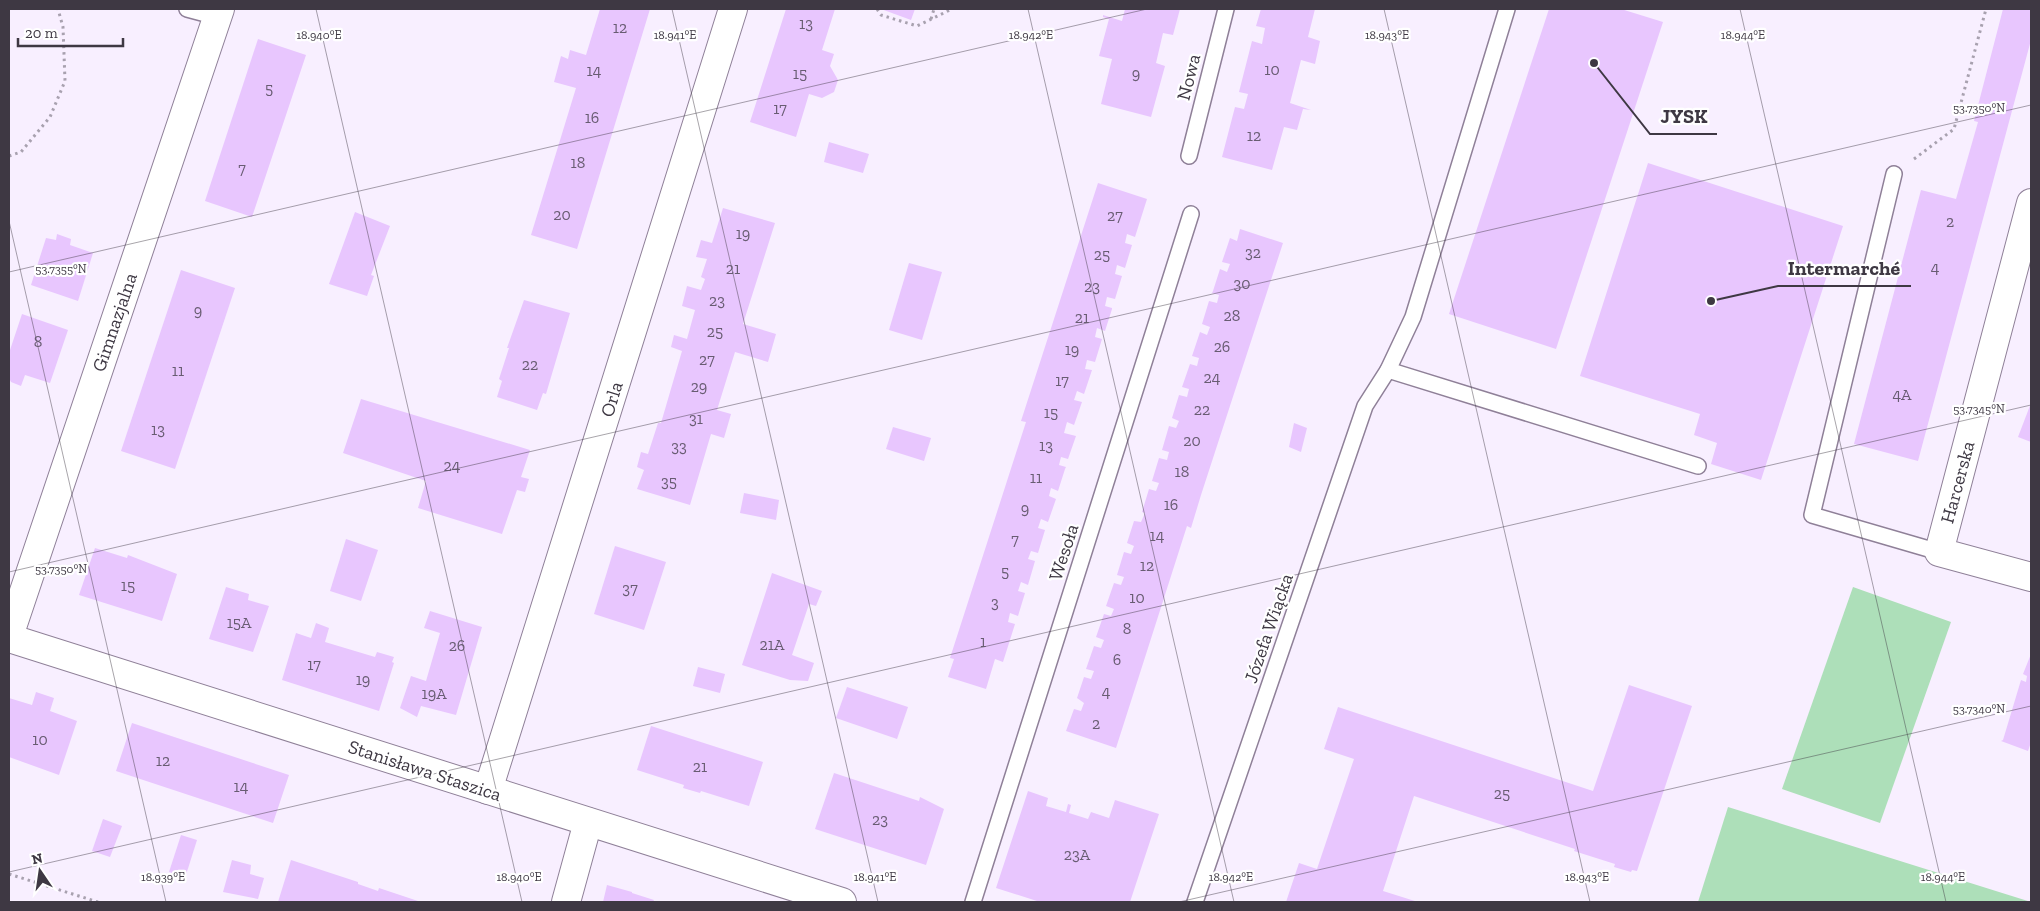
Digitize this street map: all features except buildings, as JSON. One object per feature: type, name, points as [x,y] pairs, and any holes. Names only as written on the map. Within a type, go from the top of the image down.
[{"type":"street","name":"Orla","points":[[488,790],[733,9]]},
{"type":"street","name":"Gimnazjalna","points":[[9,637],[219,13]]},
{"type":"street","name":"Harcerska","points":[[1938,552],[2031,203]]},
{"type":"street","points":[[1938,552],[2031,577]]},
{"type":"street","name":"Stanisława Staszica","points":[[9,637],[842,902]]},
{"type":"street","points":[[566,902],[588,822]]},
{"type":"lane","points":[[187,9],[219,13]]},
{"type":"lane","name":"Nowa","points":[[1189,156],[1226,9]]},
{"type":"lane","name":"Józefa Wiącka","points":[[1195,902],[1365,406],[1388,370],[1413,317],[1507,9]]},
{"type":"lane","points":[[1894,174],[1812,515],[1938,552]]},
{"type":"lane","name":"Wesoła","points":[[973,902],[1191,214]]},
{"type":"lane","points":[[1388,370],[1698,466]]},
{"type":"path","points":[[9,156],[21,152],[50,118],[65,81],[63,27],[58,9]]},
{"type":"path","points":[[877,9],[881,15],[916,26],[952,9]]},
{"type":"path","points":[[931,19],[934,9]]},
{"type":"path","points":[[1894,174],[1954,130],[1986,9]]},
{"type":"path","points":[[9,874],[98,902]]},
{"type":"green space","points":[[1853,587],[1951,622],[1880,823],[1782,789]]},
{"type":"green space","points":[[1728,807],[2031,902],[1698,902]]},
{"type":"place","name":"JYSK","points":[[1594,63]]},
{"type":"place","name":"Intermarché","points":[[1711,301]]}]
